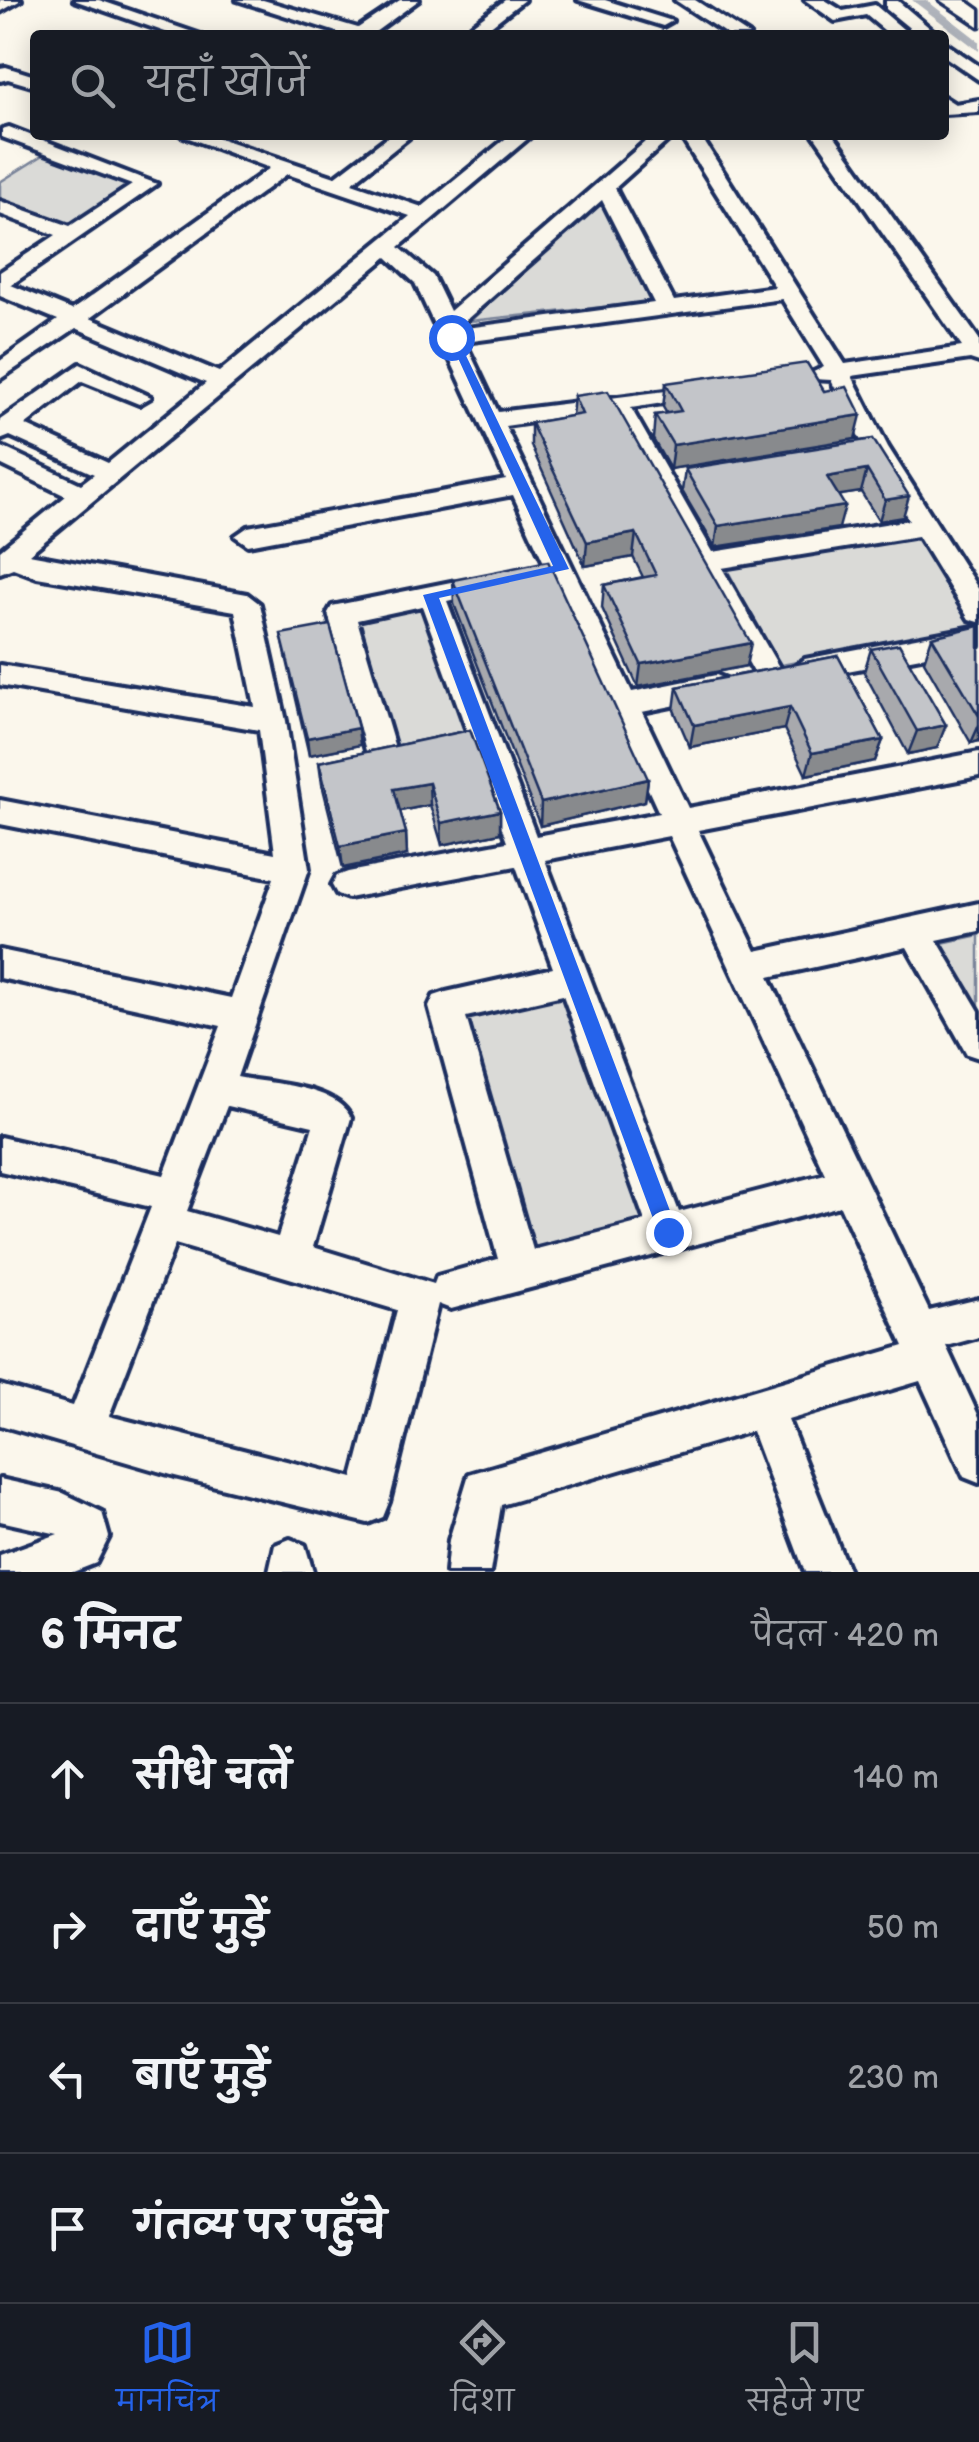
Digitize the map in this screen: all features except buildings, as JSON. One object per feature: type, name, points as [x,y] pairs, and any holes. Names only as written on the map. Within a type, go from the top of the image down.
[{"type":"main road","points":[[950,0],[979,20]]},
{"type":"main road","points":[[971,0],[979,6]]},
{"type":"street","points":[[0,7],[13,0]]},
{"type":"street","points":[[82,0],[176,30]]},
{"type":"street","points":[[116,11],[135,0]]},
{"type":"street","points":[[245,0],[346,30]]},
{"type":"street","points":[[366,30],[411,0]]},
{"type":"street","points":[[475,30],[516,0]]},
{"type":"street","points":[[586,0],[654,25],[680,2]]},
{"type":"street","points":[[813,0],[841,17],[869,9],[895,30]]},
{"type":"street","points":[[885,0],[923,30]]},
{"type":"street","points":[[680,2],[716,30]]},
{"type":"street","points":[[680,2],[731,30]]},
{"type":"street","points":[[949,52],[979,75]]},
{"type":"street","points":[[0,76],[6,72],[30,80]]},
{"type":"street","points":[[949,108],[979,106]]},
{"type":"street","points":[[4,136],[30,121]]},
{"type":"street","points":[[0,285],[147,184],[4,136]]},
{"type":"street","points":[[206,140],[419,213]]},
{"type":"street","points":[[337,185],[396,140]]},
{"type":"street","points":[[4,556],[507,140]]},
{"type":"street","points":[[448,332],[658,140]]},
{"type":"street","points":[[693,140],[838,371],[866,449],[925,526],[979,612]]},
{"type":"street","points":[[829,140],[877,190],[979,319]]},
{"type":"street","points":[[801,376],[978,352],[847,140]]},
{"type":"street","points":[[0,372],[285,167]]},
{"type":"street","points":[[604,187],[667,308]]},
{"type":"street","points":[[0,207],[72,234]]},
{"type":"street","points":[[4,556],[71,489],[386,248],[419,213]]},
{"type":"street","points":[[386,248],[403,257],[425,282],[682,821],[979,1462]]},
{"type":"street","points":[[0,285],[218,379]]},
{"type":"street","points":[[448,332],[789,292]]},
{"type":"street","points":[[4,429],[80,371],[139,397]]},
{"type":"street","points":[[491,420],[727,387]]},
{"type":"street","points":[[616,402],[671,480],[706,562],[770,676]]},
{"type":"street","points":[[4,429],[98,468]]},
{"type":"street","points":[[0,454],[71,489]]},
{"type":"street","points":[[248,536],[522,485]]},
{"type":"street","points":[[706,562],[925,526]]},
{"type":"street","points":[[4,556],[37,568],[247,604],[272,721],[292,870],[216,1088],[84,1428]]},
{"type":"street","points":[[524,576],[562,569]]},
{"type":"street","points":[[383,758],[342,613],[487,584]]},
{"type":"street","points":[[430,595],[668,1232]]},
{"type":"street","points":[[626,704],[979,636]]},
{"type":"street","points":[[0,675],[272,721]]},
{"type":"street","points":[[450,743],[483,736]]},
{"type":"street","points":[[351,764],[416,751]]},
{"type":"street","points":[[348,885],[979,764]]},
{"type":"street","points":[[0,812],[292,870]]},
{"type":"street","points":[[750,967],[979,918]]},
{"type":"street","points":[[915,931],[979,1043]]},
{"type":"street","points":[[0,964],[241,1016]]},
{"type":"street","points":[[520,1271],[446,1007],[573,978]]},
{"type":"street","points":[[216,1088],[325,1112],[333,1118],[291,1256]]},
{"type":"street","points":[[0,1154],[169,1208],[291,1256],[420,1297],[368,1502],[0,1405]]},
{"type":"street","points":[[451,1290],[851,1185]]},
{"type":"street","points":[[468,1572],[484,1489],[763,1407],[925,1346],[979,1318]]},
{"type":"street","points":[[763,1407],[827,1572]]},
{"type":"street","points":[[0,1500],[63,1514],[86,1527],[88,1538],[81,1548],[12,1572]]},
{"type":"shaded area","points":[[45,154],[133,186],[71,228],[0,201],[0,182]]},
{"type":"shaded area","points":[[602,201],[650,302],[470,321]]},
{"type":"shaded area","points":[[917,534],[978,628],[776,666],[726,567]]},
{"type":"shaded area","points":[[423,603],[469,731],[392,747],[352,617]]},
{"type":"shaded area","points":[[979,935],[979,1012],[942,943]]},
{"type":"shaded area","points":[[560,993],[646,1224],[532,1256],[465,1016]]},
{"type":"waterway","points":[[918,0],[979,47]]},
{"type":"route","points":[[451,337],[562,569],[430,595],[668,1232]]}]
